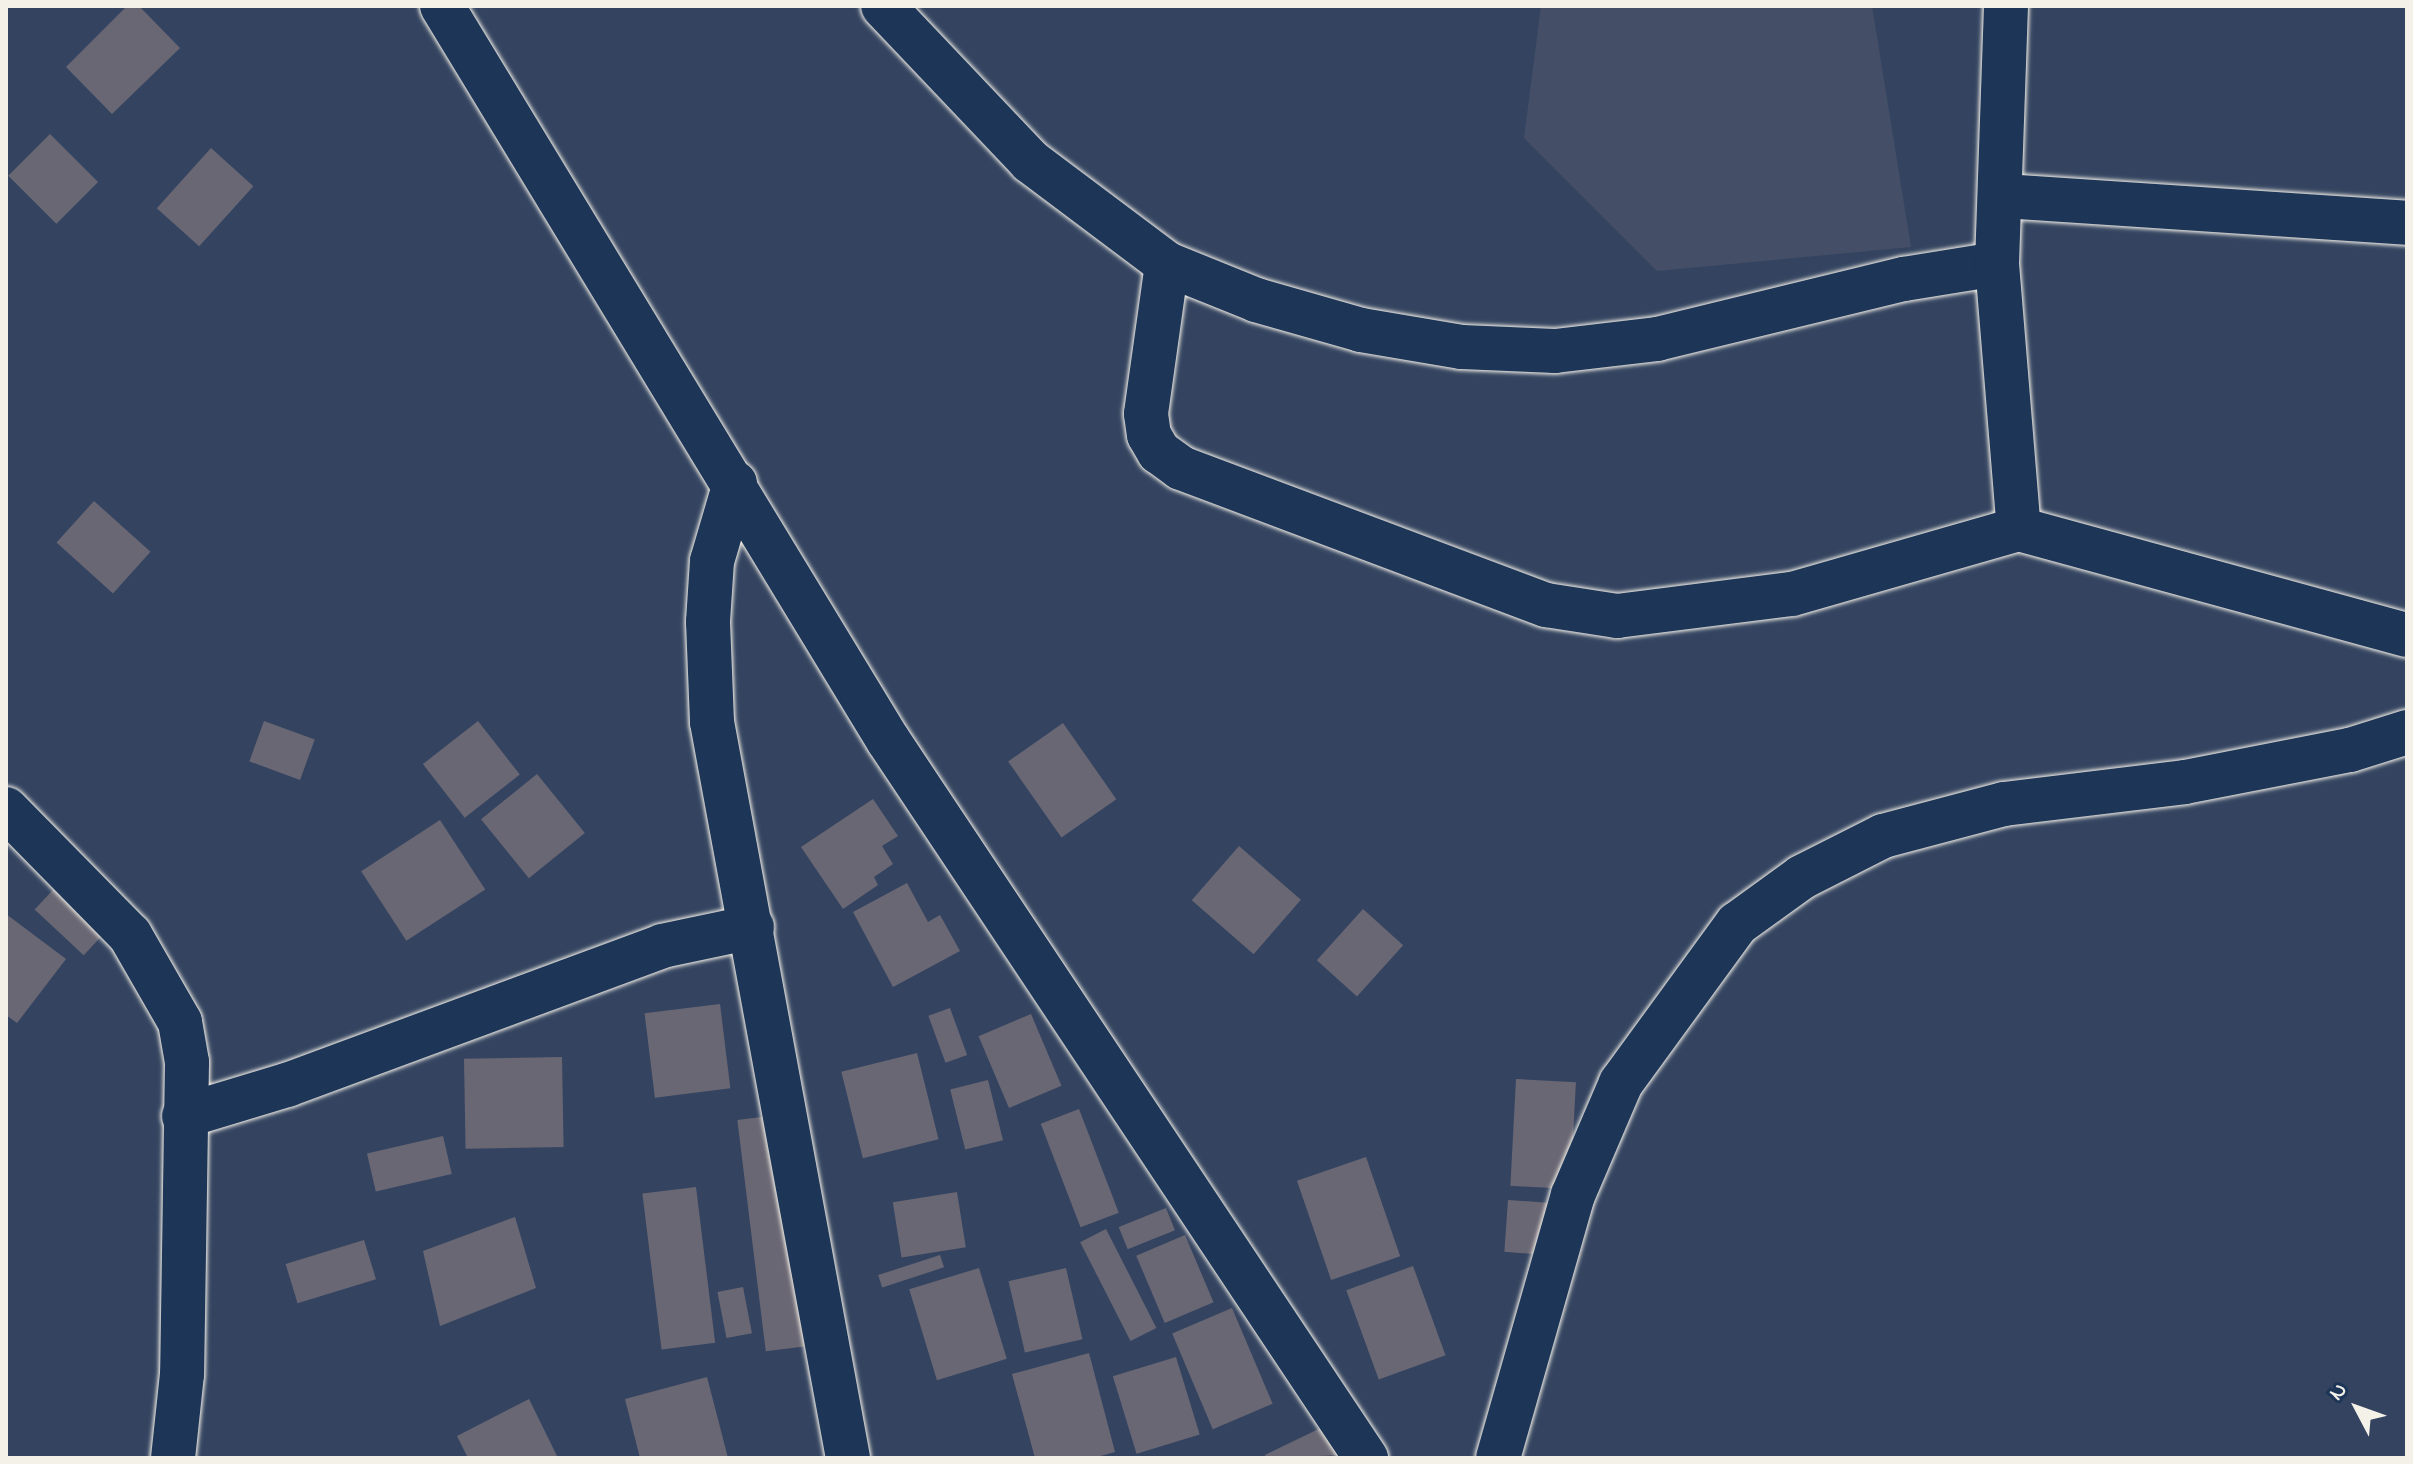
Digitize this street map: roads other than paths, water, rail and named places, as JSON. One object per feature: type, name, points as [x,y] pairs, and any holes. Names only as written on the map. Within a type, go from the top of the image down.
[{"type":"street","points":[[442,6],[735,483],[888,740],[1366,1458]]},
{"type":"street","points":[[883,6],[1030,161],[1167,264],[1256,300],[1361,330],[1462,347],[1555,351],[1657,339],[1904,279],[1997,264]]},
{"type":"street","points":[[2006,6],[2003,196],[1997,264],[2019,529]]},
{"type":"street","points":[[2003,196],[2407,223]]},
{"type":"street","points":[[1167,264],[1146,414],[1149,435],[1159,452],[1181,468],[1546,605],[1617,616],[1792,594],[2019,529],[2407,635]]},
{"type":"street","points":[[735,483],[712,561],[708,622],[712,722],[848,1458]]},
{"type":"street","points":[[1498,1458],[1573,1195],[1621,1083],[1737,924],[1802,877],[1883,836],[2004,804],[2185,782],[2350,750],[2407,732]]},
{"type":"street","points":[[6,809],[130,935],[180,1022],[187,1062],[182,1374],[173,1458]]},
{"type":"street","points":[[184,1116],[287,1085],[648,951],[752,927]]}]
